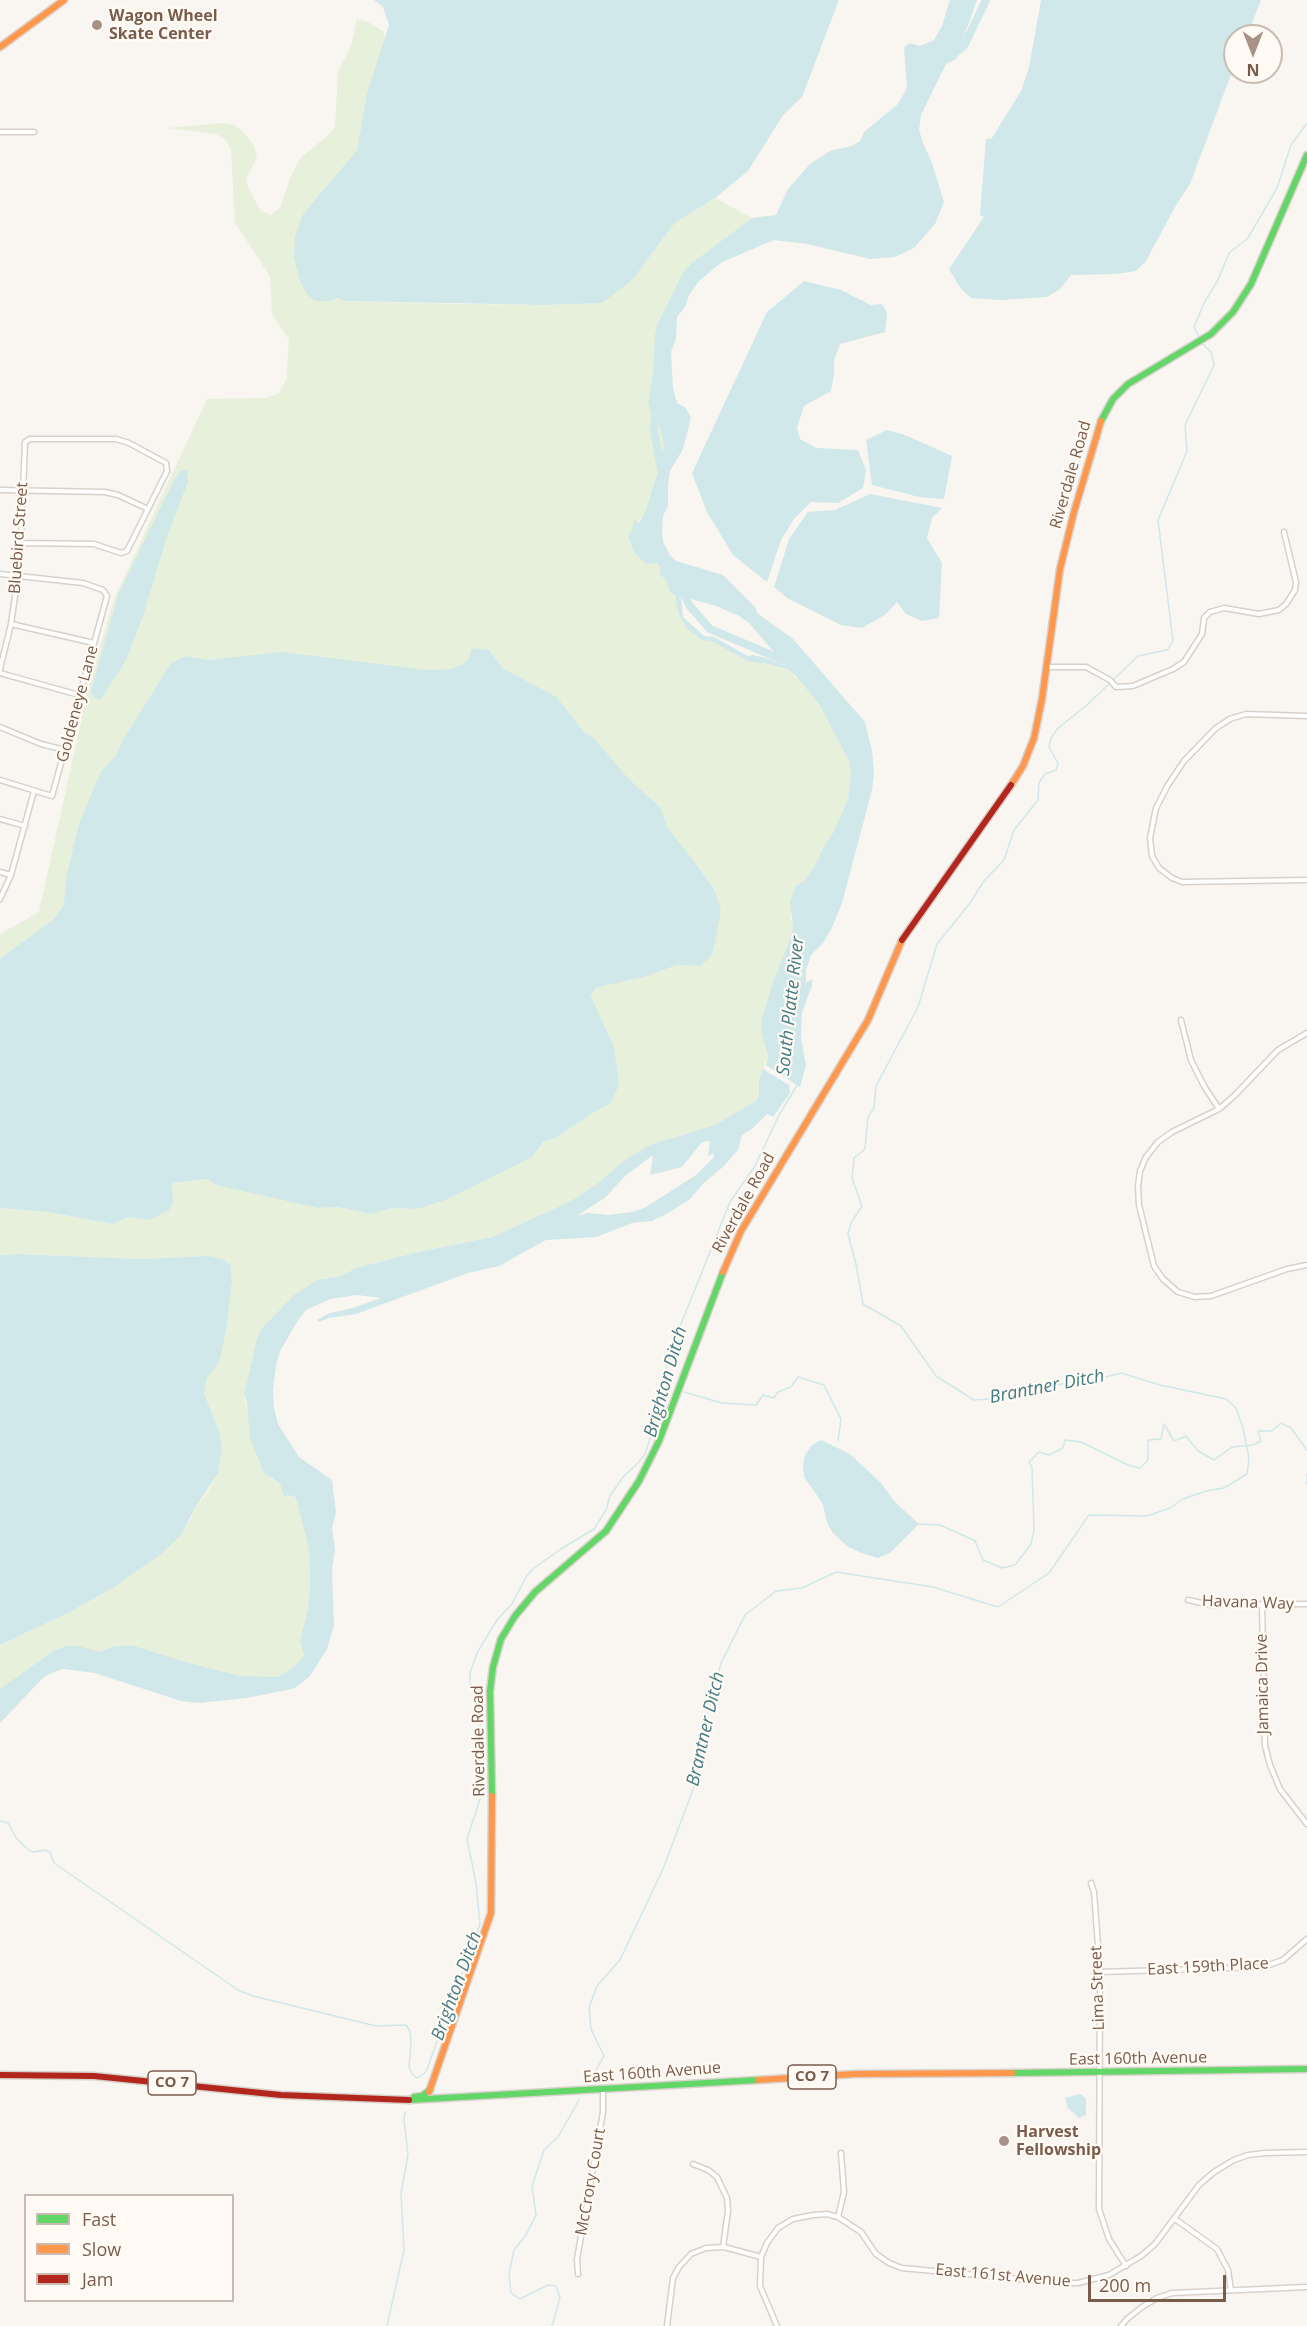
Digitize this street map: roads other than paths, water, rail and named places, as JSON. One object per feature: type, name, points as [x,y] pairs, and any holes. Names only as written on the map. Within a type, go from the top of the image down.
[{"type":"street","points":[[0,47],[64,0]]},
{"type":"street","points":[[0,132],[34,132]]},
{"type":"street","name":"Riverdale Road","points":[[429,2100],[430,2090],[491,1913],[494,1842],[490,1691],[493,1667],[501,1640],[515,1616],[535,1592],[606,1531],[646,1468],[666,1424],[730,1252],[741,1231],[868,1020],[901,941],[944,877],[1002,800],[1023,766],[1035,730],[1047,667],[1060,569],[1074,512],[1103,415],[1118,393],[1128,384],[1201,341],[1219,328],[1233,312],[1251,284],[1307,155]]},
{"type":"street","name":"Bluebird Street","points":[[0,671],[11,624],[18,575],[25,442],[30,439],[116,439],[163,460],[167,469],[148,509]]},
{"type":"street","points":[[0,490],[105,492],[118,495],[148,509],[130,547],[125,552],[94,544],[21,543]]},
{"type":"street","points":[[1047,667],[1086,668],[1110,680],[1116,687],[1133,686],[1184,662],[1202,634],[1204,618],[1210,612],[1224,608],[1245,613],[1267,613],[1279,610],[1295,590],[1296,582],[1284,532]]},
{"type":"street","points":[[0,574],[18,575]]},
{"type":"street","name":"Goldeneye Lane","points":[[18,575],[76,581],[98,587],[107,594],[52,796],[34,791]]},
{"type":"street","points":[[11,624],[94,643]]},
{"type":"street","points":[[0,671],[80,696]]},
{"type":"street","points":[[1307,716],[1253,714],[1230,719],[1211,732],[1184,761],[1160,800],[1153,817],[1150,838],[1152,856],[1158,866],[1172,878],[1188,883],[1307,880]]},
{"type":"street","points":[[0,727],[41,744],[65,750]]},
{"type":"street","points":[[0,780],[34,791],[11,875],[0,899]]},
{"type":"street","points":[[0,819],[25,826]]},
{"type":"street","points":[[0,872],[11,875]]},
{"type":"street","points":[[1181,1020],[1191,1060],[1204,1086],[1219,1108]]},
{"type":"street","points":[[1307,1033],[1278,1050],[1234,1096],[1219,1108],[1164,1137],[1146,1157],[1140,1171],[1138,1199],[1150,1253],[1157,1271],[1173,1288],[1190,1296],[1206,1297],[1287,1269],[1307,1265]]},
{"type":"street","name":"Havana Way","points":[[1188,1600],[1211,1605],[1307,1605]]},
{"type":"street","name":"Jamaica Drive","points":[[1262,1605],[1265,1746],[1280,1789],[1307,1824]]},
{"type":"street","name":"Lima Street","points":[[1091,1883],[1094,1892],[1100,1972],[1099,2209],[1108,2239],[1126,2266]]},
{"type":"street","name":"East 159th Place","points":[[1100,1972],[1265,1967],[1284,1959],[1307,1939]]},
{"type":"street","name":"East 160th Avenue","points":[[0,2075],[94,2076],[281,2095],[391,2101],[855,2074],[1100,2073],[1307,2068]]},
{"type":"street","points":[[391,2101],[419,2097],[430,2090]]},
{"type":"street","name":"McCrory Court","points":[[578,2274],[577,2259],[603,2112],[603,2090]]},
{"type":"street","name":"East 161st Avenue","points":[[838,2217],[861,2232],[876,2254],[902,2268],[1062,2283],[1093,2280],[1126,2266],[1141,2256],[1155,2244],[1199,2185],[1214,2172],[1234,2160],[1265,2153],[1307,2152]]},
{"type":"street","points":[[777,2326],[760,2286],[761,2257],[767,2243],[778,2228],[794,2219],[813,2214],[838,2217],[844,2192],[841,2153]]},
{"type":"street","points":[[693,2164],[717,2176],[727,2198],[728,2211],[723,2247]]},
{"type":"street","points":[[1175,2219],[1216,2249],[1228,2270],[1231,2290]]},
{"type":"street","points":[[666,2326],[673,2278],[691,2254],[706,2247],[723,2247],[761,2257]]},
{"type":"street","points":[[1121,2326],[1127,2319],[1157,2298],[1172,2293],[1307,2287]]},
{"type":"water","points":[[374,0],[839,0],[802,97],[783,115],[748,171],[715,198],[675,223],[632,280],[602,303],[546,305],[344,301],[337,298],[330,301],[315,301],[307,294],[300,281],[294,258],[295,237],[303,214],[357,150],[367,93],[389,25],[383,7]]},
{"type":"water","points":[[950,0],[977,0],[956,59],[946,64],[921,115],[919,130],[944,202],[935,224],[914,248],[895,257],[870,259],[807,244],[774,240],[722,262],[699,281],[689,295],[685,307],[677,317],[676,339],[671,352],[673,388],[677,403],[686,408],[691,418],[683,449],[670,471],[668,506],[663,516],[663,542],[676,561],[723,575],[756,608],[757,613],[793,639],[865,722],[872,751],[874,772],[872,790],[842,903],[831,930],[823,943],[811,955],[806,970],[806,983],[812,979],[812,986],[802,1012],[801,1039],[806,1065],[800,1087],[766,1065],[768,1056],[761,1031],[762,1018],[774,979],[791,937],[793,928],[790,902],[796,886],[805,880],[818,860],[848,799],[851,774],[849,761],[819,704],[795,675],[787,669],[747,661],[712,641],[702,640],[687,629],[679,614],[675,596],[670,592],[667,581],[659,574],[661,568],[656,563],[646,564],[634,552],[628,536],[632,531],[634,520],[639,523],[646,509],[660,465],[664,444],[658,420],[659,411],[655,409],[652,416],[648,402],[653,373],[655,335],[657,325],[683,272],[752,218],[776,215],[788,189],[810,164],[830,151],[851,146],[860,141],[864,132],[898,104],[907,88],[904,47],[910,43],[920,46],[934,40],[942,26]],"holes":[[[681,596],[716,606],[749,623],[786,666],[766,658],[748,656],[714,637],[704,636],[683,617]]]},
{"type":"water","points":[[1041,0],[1261,0],[1252,24],[1223,24],[1223,84],[1228,84],[1190,184],[1146,261],[1136,271],[1071,275],[1060,289],[1047,297],[1001,300],[971,298],[961,289],[949,269],[984,217],[980,215],[986,139],[992,138],[1021,91],[1029,68]]},
{"type":"water","points":[[804,281],[841,290],[871,305],[882,304],[887,313],[885,332],[840,344],[834,360],[831,391],[804,406],[797,428],[800,439],[816,448],[858,450],[866,470],[863,488],[838,503],[811,502],[794,519],[781,540],[767,582],[733,555],[707,512],[692,473],[767,312]]},
{"type":"water","points":[[887,430],[905,435],[952,456],[944,499],[919,497],[872,485],[866,440]]},
{"type":"water","points":[[187,470],[188,482],[167,536],[144,613],[126,660],[101,699],[96,699],[91,693],[92,687],[118,595],[175,478],[181,471]]},
{"type":"water","points":[[870,494],[942,508],[932,518],[927,538],[942,563],[939,618],[922,621],[906,614],[897,602],[886,614],[862,628],[841,625],[787,598],[774,587],[789,539],[808,512],[835,510]]},
{"type":"water","points":[[472,648],[489,650],[504,669],[557,697],[583,731],[594,738],[629,779],[661,808],[667,827],[714,889],[721,911],[712,955],[700,966],[677,965],[647,976],[596,988],[591,996],[614,1047],[619,1085],[611,1103],[556,1138],[544,1141],[532,1157],[445,1200],[417,1209],[392,1208],[371,1214],[338,1207],[318,1208],[216,1185],[208,1179],[172,1183],[173,1201],[169,1210],[150,1220],[128,1217],[113,1224],[48,1212],[0,1208],[0,959],[54,919],[64,904],[66,878],[79,824],[101,771],[115,757],[124,738],[171,663],[185,656],[208,660],[282,652],[427,670],[451,669],[463,664],[469,658]]},
{"type":"water","points":[[763,1069],[789,1085],[790,1093],[773,1117],[767,1114],[742,1135],[738,1150],[724,1166],[690,1199],[670,1212],[652,1221],[632,1223],[596,1237],[546,1240],[499,1266],[468,1273],[356,1314],[319,1322],[317,1320],[330,1313],[381,1298],[357,1295],[330,1299],[306,1310],[280,1351],[273,1390],[278,1424],[299,1457],[332,1480],[336,1512],[332,1528],[335,1550],[332,1571],[334,1626],[327,1649],[310,1676],[295,1688],[287,1690],[246,1698],[198,1703],[181,1701],[95,1673],[63,1669],[41,1680],[0,1723],[0,1689],[53,1651],[66,1646],[78,1646],[100,1652],[115,1646],[135,1646],[240,1676],[278,1677],[294,1667],[304,1656],[300,1641],[308,1608],[309,1548],[296,1498],[291,1495],[284,1496],[280,1484],[264,1473],[250,1438],[247,1402],[244,1395],[261,1329],[294,1295],[317,1280],[341,1276],[356,1268],[418,1252],[492,1237],[571,1201],[597,1184],[625,1160],[650,1145],[715,1125],[756,1101],[759,1095],[759,1080]],"holes":[[[710,1141],[708,1157],[713,1153],[714,1157],[696,1175],[646,1207],[633,1212],[607,1215],[588,1213],[577,1216],[606,1197],[625,1176],[653,1155],[650,1175],[682,1167],[702,1142]]]},
{"type":"water","points":[[0,1255],[142,1259],[208,1256],[223,1259],[231,1266],[232,1281],[227,1326],[219,1362],[207,1378],[204,1393],[220,1434],[222,1450],[218,1473],[195,1508],[181,1535],[160,1555],[113,1588],[70,1612],[0,1645]]},
{"type":"water","points":[[821,1440],[850,1454],[919,1524],[891,1552],[878,1558],[861,1553],[847,1546],[833,1533],[827,1523],[823,1504],[804,1477],[805,1455],[812,1445]]},
{"type":"water","points":[[1080,2094],[1086,2098],[1086,2115],[1079,2118],[1068,2108],[1065,2098]]},
{"type":"waterway","name":"South Platte River","points":[[950,57],[964,46],[986,0]]},
{"type":"waterway","name":"Brantner Ditch","points":[[1199,337],[1194,327],[1229,253],[1248,238],[1277,188],[1291,145],[1307,123]]},
{"type":"waterway","name":"Brantner Ditch","points":[[590,2081],[604,2056],[591,2029],[589,2008],[597,1986],[620,1960],[663,1869],[694,1787],[707,1714],[721,1663],[745,1615],[776,1591],[802,1588],[836,1572],[933,1587],[998,1607],[1049,1573],[1089,1515],[1147,1516],[1170,1508],[1183,1499],[1224,1488],[1247,1474],[1249,1458],[1243,1428],[1236,1408],[1226,1399],[1160,1385],[1121,1373],[1094,1380],[1046,1386],[1001,1398],[974,1400],[936,1376],[901,1326],[863,1304],[848,1234],[851,1223],[862,1206],[852,1178],[854,1158],[865,1149],[868,1117],[874,1108],[876,1086],[918,1007],[937,944],[970,903],[984,881],[1004,860],[1014,830],[1038,800],[1039,783],[1045,774],[1056,770],[1058,763],[1049,747],[1051,738],[1058,728],[1087,705],[1138,656],[1167,650],[1173,641],[1158,520],[1187,451],[1185,425],[1214,365],[1211,352],[1201,342]]},
{"type":"waterway","name":"South Platte River","points":[[657,399],[654,430],[662,475]]},
{"type":"waterway","name":"South Platte River","points":[[682,588],[689,605],[710,629],[790,663]]},
{"type":"waterway","name":"Brighton Ditch","points":[[418,2078],[426,2072],[480,1924],[476,1883],[467,1839],[483,1790],[483,1771],[477,1751],[481,1716],[470,1683],[470,1673],[477,1653],[497,1620],[512,1604],[526,1577],[534,1568],[594,1529],[606,1510],[610,1496],[623,1477],[645,1454],[659,1412],[669,1354],[730,1202],[755,1166],[779,1115],[798,1084]]},
{"type":"waterway","points":[[684,1392],[722,1403],[756,1405],[763,1395],[774,1398],[778,1392],[791,1387],[798,1377],[824,1385],[841,1419],[838,1441]]},
{"type":"waterway","points":[[665,1383],[674,1383]]},
{"type":"waterway","points":[[919,1524],[940,1525],[975,1541],[983,1560],[1002,1568],[1015,1565],[1031,1544],[1034,1530],[1032,1467],[1029,1462],[1039,1452],[1049,1455],[1063,1448],[1065,1440],[1081,1442],[1128,1465],[1140,1468],[1148,1460],[1148,1440],[1161,1439],[1164,1424],[1174,1441],[1186,1436],[1198,1451],[1214,1460],[1232,1447],[1253,1445],[1261,1441],[1258,1431],[1272,1431],[1281,1423],[1291,1428],[1307,1450]]},
{"type":"waterway","points":[[1307,1474],[1307,1484]]},
{"type":"waterway","points":[[0,1821],[8,1823],[16,1838],[30,1851],[50,1852],[54,1863],[238,1990],[253,1996],[376,2026],[406,2025],[410,2031],[411,2041],[409,2067],[417,2078]]},
{"type":"waterway","name":"Brantner Ditch","points":[[552,2326],[560,2298],[556,2286],[548,2285],[520,2299],[511,2293],[509,2274],[514,2250],[526,2235],[536,2215],[532,2186],[544,2150],[558,2137],[579,2100]]},
{"type":"waterway","name":"Brighton Ditch","points":[[387,2326],[404,2250],[401,2193],[408,2155],[405,2112]]},
{"type":"place","name":"Wagon Wheel Skate Center","points":[[97,25]]},
{"type":"place","name":"Harvest Fellowship","points":[[1004,2141]]}]
